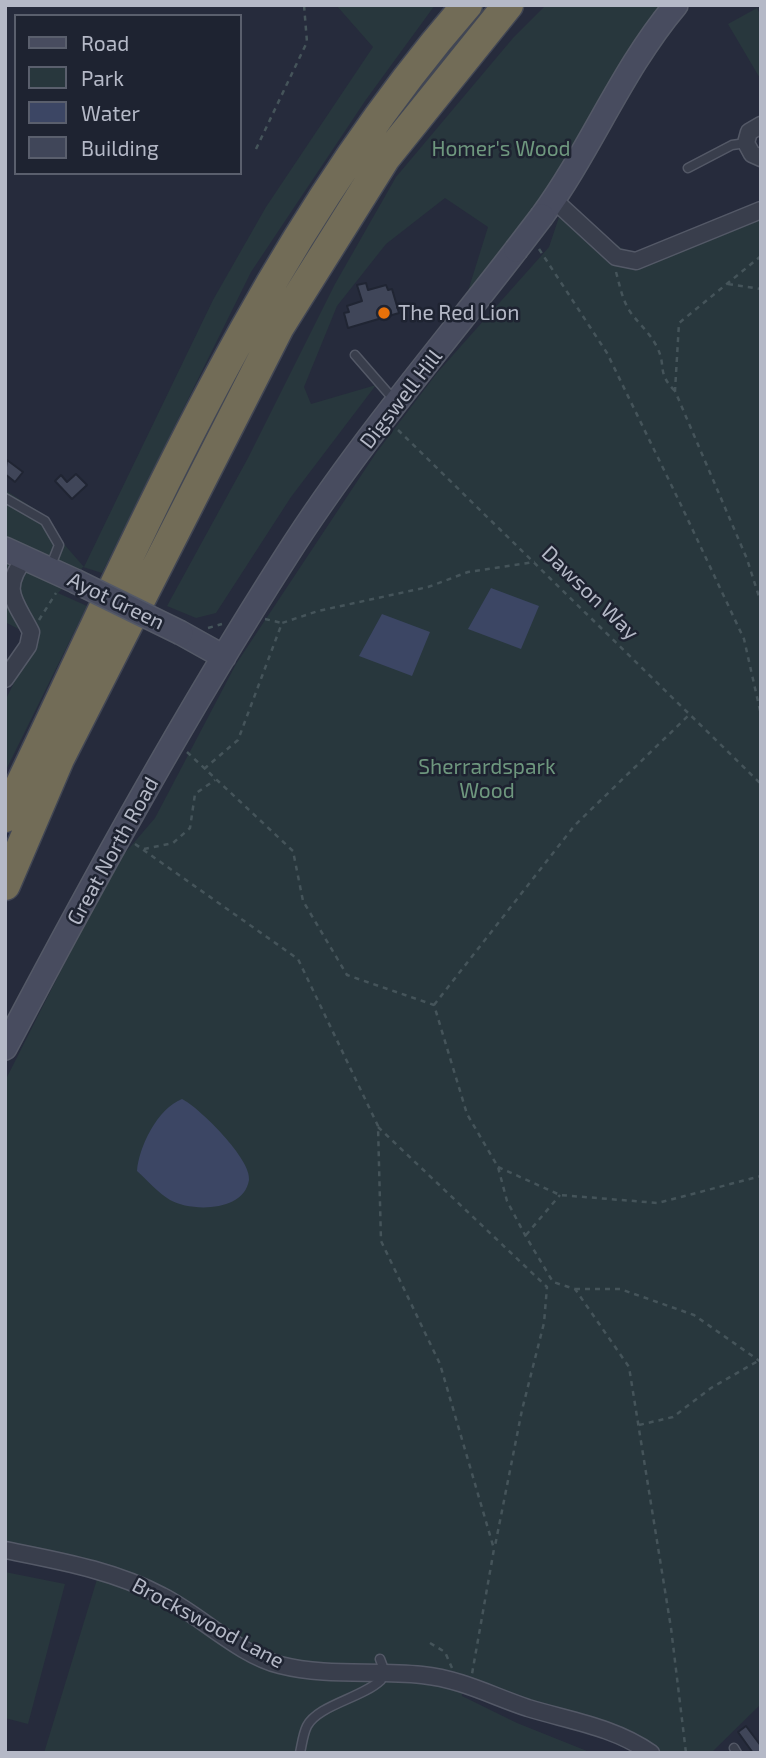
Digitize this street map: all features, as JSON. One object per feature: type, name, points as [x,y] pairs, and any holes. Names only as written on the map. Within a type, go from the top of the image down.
[{"type":"highway","points":[[5,817],[201,411],[272,278],[355,149],[467,5]]},
{"type":"highway","points":[[5,885],[59,759],[279,327],[385,158],[508,5]]},
{"type":"main road","name":"Digswell Hill","points":[[224,657],[287,554],[397,403],[524,244],[648,42],[676,5]]},
{"type":"main road","name":"Ayot Green","points":[[15,553],[61,579],[181,633],[224,657]]},
{"type":"main road","name":"Great North Road","points":[[5,1048],[120,836],[224,657]]},
{"type":"street","points":[[761,125],[749,132],[746,143],[752,154],[761,158]]},
{"type":"street","points":[[548,208],[616,257],[636,261],[761,210]]},
{"type":"street","points":[[5,679],[28,646],[32,632],[10,598],[8,587],[15,553]]},
{"type":"street","name":"Brockswood Lane","points":[[5,1550],[119,1576],[164,1597],[233,1641],[277,1665],[323,1674],[382,1666],[470,1684],[527,1707],[606,1729],[651,1753]]},
{"type":"lane","points":[[688,168],[732,145],[746,143]]},
{"type":"lane","points":[[355,355],[397,403]]},
{"type":"lane","points":[[5,498],[45,521],[59,544],[61,579]]},
{"type":"lane","points":[[300,1753],[307,1726],[316,1714],[355,1698],[375,1686],[382,1666]]},
{"type":"path","points":[[256,149],[307,42],[304,5]]},
{"type":"path","points":[[524,244],[607,353],[744,639],[761,715]]},
{"type":"path","points":[[675,391],[679,323],[761,256]]},
{"type":"path","points":[[616,257],[622,295],[631,313],[649,332],[660,352],[663,379],[675,391],[747,559],[761,603]]},
{"type":"path","points":[[728,284],[761,289]]},
{"type":"path","name":"Dawson Way","points":[[395,427],[761,785]]},
{"type":"path","points":[[265,619],[282,623],[318,611],[428,587],[468,572],[536,562]]},
{"type":"path","points":[[32,632],[61,579]]},
{"type":"path","points":[[204,769],[238,740],[282,623]]},
{"type":"path","points":[[434,1005],[575,825],[690,714]]},
{"type":"path","points":[[187,751],[293,851],[303,901],[348,975],[434,1005]]},
{"type":"path","points":[[144,849],[173,843],[190,828],[195,794],[215,780]]},
{"type":"path","points":[[133,843],[298,959],[378,1126],[547,1287],[544,1323],[522,1410],[470,1684]]},
{"type":"path","points":[[434,1005],[467,1114],[498,1167],[508,1201],[525,1236],[553,1282],[575,1289],[620,1289],[694,1315],[759,1361],[711,1388],[673,1417],[639,1425]]},
{"type":"path","points":[[378,1126],[381,1241],[440,1364],[494,1549]]},
{"type":"path","points":[[498,1167],[560,1195],[658,1203],[761,1176]]},
{"type":"path","points":[[525,1236],[560,1195]]},
{"type":"path","points":[[575,1289],[629,1367],[671,1628],[686,1753]]},
{"type":"path","points":[[430,1643],[445,1652],[453,1672]]},
{"type":"green space","points":[[336,5],[435,5],[365,101],[251,272],[102,573],[83,567],[58,593],[87,606],[5,772],[5,701],[36,638],[5,622],[5,490],[49,518],[63,543],[84,567],[213,300],[266,207],[373,47]]},
{"type":"green space","name":"Homer's Wood","points":[[546,5],[663,5],[553,185],[468,291],[488,227],[445,198],[386,244],[337,306],[304,387],[311,404],[376,385],[291,497],[216,613],[196,618],[167,606],[248,458],[335,284],[396,177],[513,38]]},
{"type":"green space","points":[[757,8],[761,16],[761,80],[728,24]]},
{"type":"green space","name":"Sherrardspark Wood","points":[[563,205],[631,255],[761,206],[761,1704],[711,1753],[661,1753],[633,1734],[530,1703],[461,1678],[462,1696],[517,1723],[592,1753],[44,1753],[98,1576],[5,1559],[5,1081],[87,919],[125,853],[155,818],[236,664],[376,453],[437,373],[549,247]]},
{"type":"green space","points":[[5,1572],[65,1584],[28,1724],[5,1718]]},
{"type":"water","points":[[491,588],[539,606],[521,649],[468,629]]},
{"type":"water","points":[[382,614],[430,632],[412,676],[359,656]]},
{"type":"water","points":[[182,1099],[223,1135],[248,1171],[249,1180],[245,1191],[227,1204],[203,1207],[179,1204],[161,1194],[137,1171],[141,1151],[157,1120]]},
{"type":"building","points":[[366,283],[368,290],[386,285],[388,290],[392,289],[399,313],[348,328],[344,313],[349,312],[347,306],[362,301],[357,285]]},
{"type":"building","points":[[7,460],[23,472],[15,482],[5,474]]},
{"type":"building","points":[[76,474],[87,485],[72,499],[55,481],[61,475],[67,482]]},
{"type":"building","points":[[746,1726],[761,1746],[761,1753],[753,1753],[738,1732]]},
{"type":"place","name":"The Red Lion","points":[[384,313]]}]
